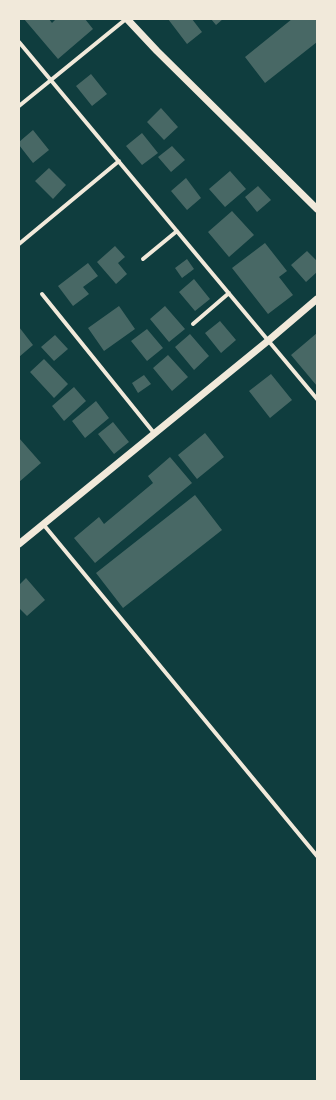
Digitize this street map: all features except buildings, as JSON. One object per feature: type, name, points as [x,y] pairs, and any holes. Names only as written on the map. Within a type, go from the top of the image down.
[{"type":"street","points":[[19,106],[126,19],[317,209]]},
{"type":"street","points":[[19,42],[317,399]]},
{"type":"street","points":[[19,244],[119,161]]},
{"type":"street","points":[[143,259],[177,231]]},
{"type":"street","points":[[193,324],[230,293]]},
{"type":"street","points":[[42,294],[154,433]]},
{"type":"street","points":[[19,544],[317,299]]},
{"type":"street","points":[[42,524],[317,856]]}]
